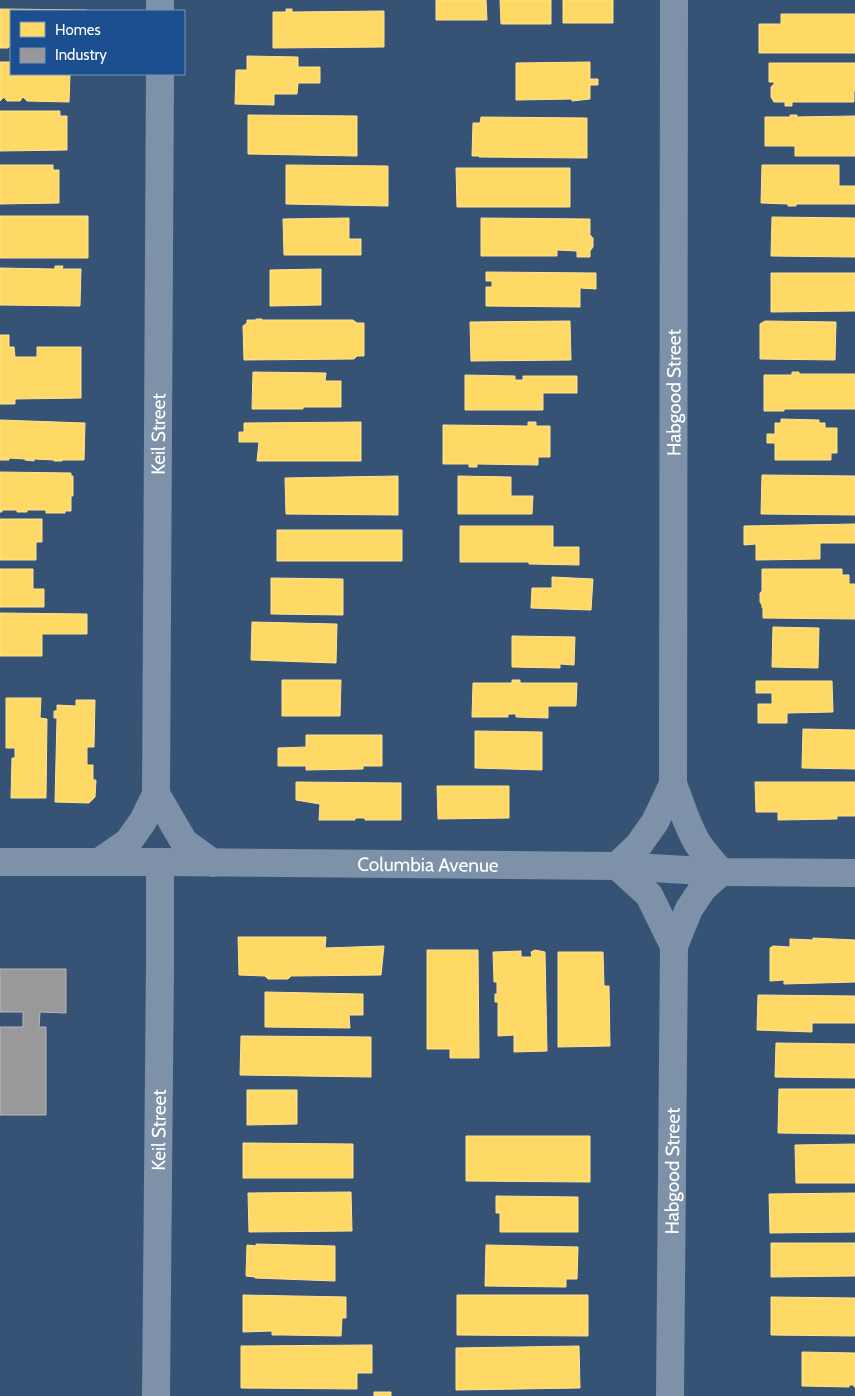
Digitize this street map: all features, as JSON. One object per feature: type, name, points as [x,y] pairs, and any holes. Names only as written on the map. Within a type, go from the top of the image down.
[{"type":"street","name":"Habgood Street","points":[[670,1396],[674,946],[689,909],[703,888],[721,872],[697,842],[673,784],[674,0]]},
{"type":"street","name":"Keil Street","points":[[98,862],[128,842],[143,821],[156,794],[160,75]]},
{"type":"street","name":"Habgood Street","points":[[673,784],[655,822],[638,846],[617,866],[649,895],[674,946]]},
{"type":"street","points":[[156,794],[184,842],[213,863]]},
{"type":"street","name":"Columbia Avenue","points":[[0,862],[617,866],[721,872],[855,873]]},
{"type":"street","name":"Keil Street","points":[[156,1396],[160,862]]},
{"type":"building: Homes","points":[[436,0],[486,0],[487,20],[436,20]]},
{"type":"building: Homes","points":[[500,0],[551,0],[551,24],[501,24]]},
{"type":"building: Homes","points":[[563,0],[613,0],[613,23],[563,23]]},
{"type":"building: Homes","points":[[0,9],[87,10],[10,10],[10,46],[8,48],[0,48]]},
{"type":"building: Homes","points":[[286,9],[292,9],[292,12],[384,11],[384,47],[273,48],[273,12],[286,12]]},
{"type":"building: Homes","points":[[781,14],[855,14],[855,53],[759,53],[759,24],[781,24]]},
{"type":"building: Homes","points":[[247,56],[298,57],[298,67],[320,67],[320,83],[298,83],[297,94],[274,94],[274,105],[235,104],[236,70],[247,70]]},
{"type":"building: Homes","points":[[0,62],[10,62],[10,75],[70,75],[69,102],[27,101],[23,97],[20,101],[7,101],[4,97],[0,101]]},
{"type":"building: Homes","points":[[590,62],[590,79],[598,79],[598,85],[590,85],[590,99],[572,101],[572,99],[516,100],[516,63]]},
{"type":"building: Homes","points":[[769,63],[855,63],[854,102],[792,102],[792,106],[785,106],[785,102],[774,102],[771,97],[771,87],[774,82],[769,82]]},
{"type":"building: Homes","points":[[0,111],[60,111],[60,116],[67,116],[67,150],[0,151]]},
{"type":"building: Homes","points":[[248,115],[357,116],[357,156],[248,154]]},
{"type":"building: Homes","points":[[790,115],[797,115],[797,117],[855,116],[855,156],[795,156],[795,146],[765,146],[765,117],[790,117]]},
{"type":"building: Homes","points":[[481,117],[587,118],[587,158],[472,156],[473,123],[480,123]]},
{"type":"building: Homes","points":[[0,165],[53,165],[53,170],[59,170],[59,203],[0,204]]},
{"type":"building: Homes","points":[[286,165],[388,166],[388,206],[286,204]]},
{"type":"building: Homes","points":[[762,165],[839,165],[839,186],[855,186],[855,204],[796,204],[796,206],[788,206],[788,204],[761,203]]},
{"type":"building: Homes","points":[[456,168],[570,168],[570,207],[457,207]]},
{"type":"building: Homes","points":[[0,216],[88,216],[88,258],[0,258]]},
{"type":"building: Homes","points":[[772,217],[855,218],[855,257],[771,256]]},
{"type":"building: Homes","points":[[349,218],[349,239],[361,239],[361,255],[284,255],[283,219]]},
{"type":"building: Homes","points":[[481,218],[590,219],[590,235],[593,238],[593,247],[590,251],[590,257],[577,257],[577,251],[557,250],[557,256],[481,256]]},
{"type":"building: Homes","points":[[55,266],[63,266],[62,269],[81,269],[80,306],[0,305],[0,268],[55,269]]},
{"type":"building: Homes","points":[[321,269],[321,305],[270,306],[270,270]]},
{"type":"building: Homes","points":[[486,272],[596,273],[596,289],[580,288],[580,307],[486,306],[486,287],[492,287],[492,281],[486,281]]},
{"type":"building: Homes","points":[[771,273],[855,273],[855,311],[771,312]]},
{"type":"building: Homes","points":[[247,320],[353,320],[357,323],[364,323],[364,356],[357,356],[354,359],[244,360],[243,326],[247,323]]},
{"type":"building: Homes","points":[[570,321],[571,360],[471,361],[470,322]]},
{"type":"building: Homes","points":[[765,321],[836,322],[835,360],[760,359],[760,324]]},
{"type":"building: Homes","points":[[0,335],[9,335],[9,347],[14,347],[15,357],[37,357],[37,347],[81,347],[81,398],[15,399],[15,404],[0,404]]},
{"type":"building: Homes","points":[[253,372],[326,373],[325,381],[341,381],[341,407],[252,409]]},
{"type":"building: Homes","points":[[792,372],[799,372],[799,374],[855,374],[855,409],[784,409],[784,411],[764,411],[764,375],[792,375]]},
{"type":"building: Homes","points":[[465,375],[515,376],[515,380],[523,380],[523,376],[577,376],[577,393],[543,393],[543,410],[465,410]]},
{"type":"building: Homes","points":[[781,419],[819,420],[819,423],[825,423],[825,428],[837,428],[837,453],[831,453],[831,460],[775,460],[775,443],[767,443],[767,434],[775,434],[775,423],[781,423]]},
{"type":"building: Homes","points":[[0,420],[85,423],[84,460],[54,461],[34,459],[34,461],[9,458],[9,460],[0,460]]},
{"type":"building: Homes","points":[[361,422],[361,461],[257,461],[259,442],[239,442],[239,432],[244,432],[244,423]]},
{"type":"building: Homes","points":[[528,422],[536,422],[536,426],[550,426],[550,457],[538,457],[538,465],[477,464],[477,467],[469,467],[469,464],[443,464],[443,425],[528,426]]},
{"type":"building: Homes","points":[[0,472],[71,473],[71,476],[73,476],[73,496],[71,496],[71,511],[65,511],[65,513],[46,513],[46,510],[17,512],[17,510],[2,510],[0,512]]},
{"type":"building: Homes","points":[[762,475],[855,476],[855,515],[761,514]]},
{"type":"building: Homes","points":[[398,476],[398,515],[286,514],[285,478]]},
{"type":"building: Homes","points":[[458,476],[511,477],[511,496],[533,496],[532,514],[458,514]]},
{"type":"building: Homes","points":[[0,519],[42,519],[42,542],[36,542],[36,560],[0,560]]},
{"type":"building: Homes","points":[[855,524],[855,543],[820,543],[820,559],[756,560],[756,544],[744,545],[744,526]]},
{"type":"building: Homes","points":[[460,526],[553,526],[553,547],[579,547],[579,565],[529,564],[529,562],[460,562]]},
{"type":"building: Homes","points":[[277,530],[402,530],[402,561],[277,561]]},
{"type":"building: Homes","points":[[0,569],[33,569],[33,589],[44,589],[44,607],[0,607]]},
{"type":"building: Homes","points":[[762,569],[842,569],[842,575],[849,575],[849,584],[855,584],[855,619],[763,618],[763,608],[760,602]]},
{"type":"building: Homes","points":[[552,577],[593,579],[591,610],[531,608],[532,588],[552,588]]},
{"type":"building: Homes","points":[[271,578],[343,579],[343,615],[271,614]]},
{"type":"building: Homes","points":[[0,613],[87,614],[87,634],[42,634],[42,656],[0,656]]},
{"type":"building: Homes","points":[[252,622],[337,624],[336,663],[251,660]]},
{"type":"building: Homes","points":[[773,627],[819,628],[818,668],[772,667]]},
{"type":"building: Homes","points":[[512,636],[575,637],[574,665],[560,664],[560,668],[512,667]]},
{"type":"building: Homes","points":[[282,680],[341,680],[340,716],[282,716]]},
{"type":"building: Homes","points":[[512,680],[520,680],[520,683],[577,683],[576,706],[548,706],[548,718],[516,717],[516,714],[508,714],[508,717],[472,717],[473,683],[512,683]]},
{"type":"building: Homes","points":[[756,681],[832,681],[833,712],[787,713],[787,723],[758,723],[758,704],[772,704],[772,693],[756,693]]},
{"type":"building: Homes","points":[[6,698],[41,698],[40,718],[47,719],[46,798],[11,798],[12,758],[15,758],[15,748],[6,748]]},
{"type":"building: Homes","points":[[76,700],[95,700],[94,747],[87,747],[87,765],[93,765],[93,780],[96,780],[95,797],[89,803],[55,802],[57,718],[54,718],[54,711],[57,711],[57,705],[76,706]]},
{"type":"building: Homes","points":[[803,729],[855,730],[855,769],[802,768]]},
{"type":"building: Homes","points":[[475,731],[542,732],[542,770],[475,768]]},
{"type":"building: Homes","points":[[306,735],[382,735],[382,766],[363,766],[363,769],[306,770],[306,766],[278,766],[278,748],[306,747]]},
{"type":"building: Homes","points":[[296,782],[401,783],[401,820],[365,820],[365,818],[355,818],[355,820],[319,820],[320,804],[296,800]]},
{"type":"building: Homes","points":[[755,782],[855,782],[855,816],[837,816],[837,819],[778,820],[778,812],[756,812]]},
{"type":"building: Homes","points":[[437,786],[509,786],[509,818],[438,819]]},
{"type":"building: Homes","points":[[238,937],[326,937],[325,948],[384,946],[381,975],[291,976],[288,979],[268,979],[265,976],[239,975]]},
{"type":"building: Homes","points":[[813,938],[855,940],[855,982],[784,984],[784,980],[770,981],[770,948],[773,946],[790,947],[790,939],[813,940]]},
{"type":"building: Homes","points":[[427,950],[478,950],[479,1058],[450,1058],[450,1049],[427,1049]]},
{"type":"building: Homes","points":[[535,950],[545,952],[547,1051],[514,1052],[514,1035],[498,1036],[498,1002],[495,1002],[497,982],[494,982],[493,952],[521,951],[521,957],[532,957],[531,952]]},
{"type":"building: Homes","points":[[558,952],[603,952],[604,986],[609,986],[610,1046],[558,1047]]},
{"type":"building: Homes","points":[[265,992],[363,994],[363,1015],[349,1015],[350,1028],[265,1027]]},
{"type":"building: Homes","points":[[758,995],[855,996],[855,1023],[812,1023],[812,1032],[757,1030]]},
{"type":"building: Homes","points":[[241,1036],[371,1037],[371,1077],[240,1075]]},
{"type":"building: Homes","points":[[776,1043],[855,1044],[855,1078],[775,1077]]},
{"type":"building: Homes","points":[[779,1089],[855,1089],[855,1134],[778,1133]]},
{"type":"building: Homes","points":[[247,1090],[297,1090],[297,1124],[247,1125]]},
{"type":"building: Homes","points":[[466,1136],[590,1136],[590,1182],[466,1181]]},
{"type":"building: Homes","points":[[243,1143],[353,1144],[353,1178],[243,1178]]},
{"type":"building: Homes","points":[[855,1144],[855,1183],[796,1183],[795,1145]]},
{"type":"building: Homes","points":[[351,1192],[352,1231],[249,1232],[248,1193]]},
{"type":"building: Homes","points":[[855,1193],[855,1232],[770,1233],[769,1194]]},
{"type":"building: Homes","points":[[496,1196],[578,1197],[578,1232],[500,1232],[500,1213],[496,1213]]},
{"type":"building: Homes","points":[[771,1243],[855,1243],[855,1276],[771,1277]]},
{"type":"building: Homes","points":[[256,1244],[335,1246],[335,1281],[246,1276],[247,1245],[256,1246]]},
{"type":"building: Homes","points":[[486,1245],[578,1247],[577,1279],[566,1279],[566,1287],[485,1286]]},
{"type":"building: Homes","points":[[243,1295],[346,1297],[346,1318],[342,1318],[341,1336],[272,1335],[272,1331],[243,1332]]},
{"type":"building: Homes","points":[[457,1295],[588,1295],[588,1336],[457,1335]]},
{"type":"building: Homes","points":[[771,1297],[855,1298],[855,1336],[771,1335]]},
{"type":"building: Homes","points":[[372,1345],[372,1373],[357,1373],[357,1389],[241,1388],[241,1346]]},
{"type":"building: Homes","points":[[579,1346],[580,1388],[456,1390],[456,1348]]},
{"type":"building: Homes","points":[[802,1352],[855,1353],[855,1387],[854,1385],[849,1385],[849,1387],[802,1386]]},
{"type":"building: Homes","points":[[374,1392],[391,1392],[391,1396],[374,1396]]},
{"type":"building: Industry","points":[[0,969],[66,969],[66,1013],[40,1012],[39,1027],[46,1027],[46,1115],[0,1115],[0,1027],[23,1027],[23,1012],[0,1012]]}]
